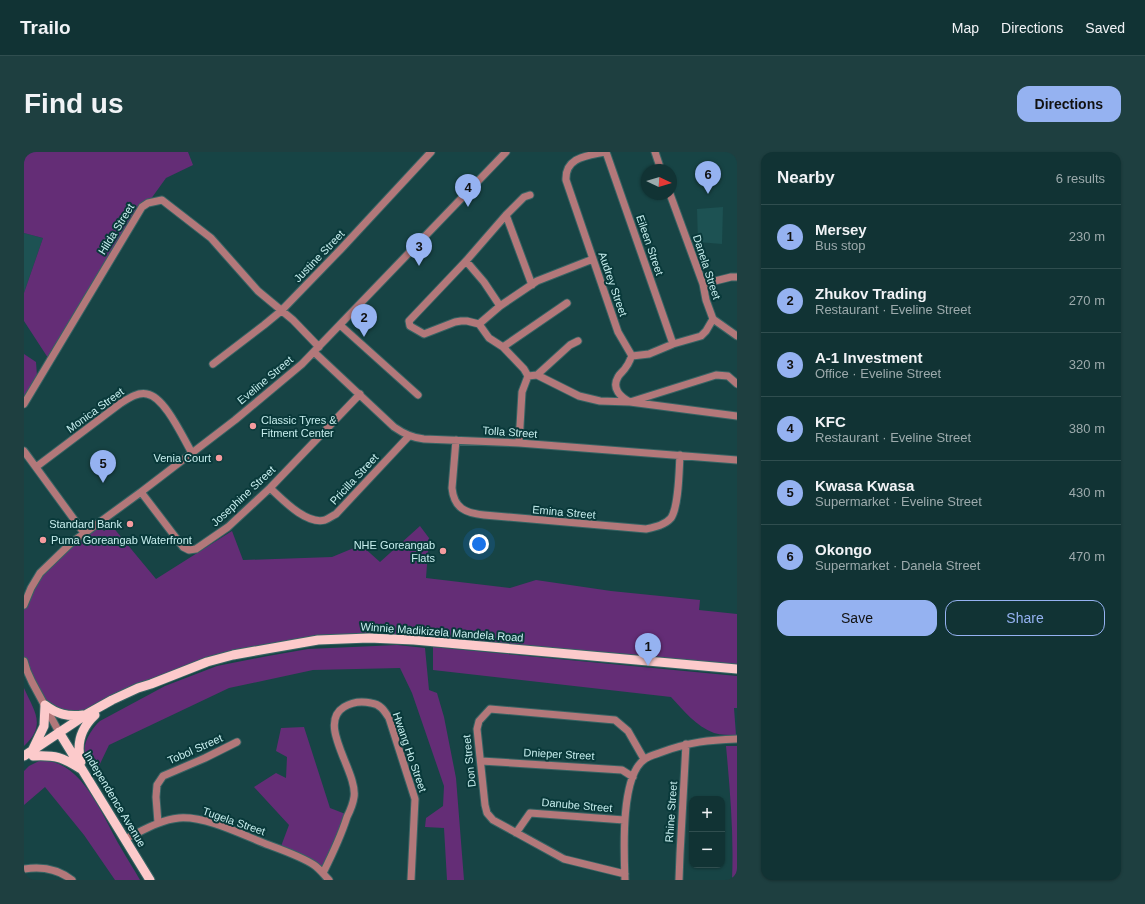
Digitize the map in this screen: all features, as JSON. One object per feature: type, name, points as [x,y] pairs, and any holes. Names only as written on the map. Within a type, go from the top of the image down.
[{"type":"main road","name":"Winnie Madikizela Mandela Road","points":[[24,762],[30,754],[91,714],[140,692],[151,684],[187,669],[233,655],[295,644],[344,638],[386,638],[737,669]]},
{"type":"main road","points":[[45,705],[55,712],[65,716],[82,716],[91,714]]},
{"type":"main road","points":[[45,705],[44,726],[30,754],[64,758],[84,771]]},
{"type":"main road","points":[[84,771],[80,755],[80,738],[91,714]]},
{"type":"main road","name":"Independence Avenue","points":[[60,734],[150,880]]},
{"type":"street","name":"Justine Street","points":[[213,364],[264,326],[281,311],[342,249],[432,152]]},
{"type":"street","name":"Eveline Street","points":[[24,604],[40,572],[71,543],[192,453],[280,383],[316,350],[506,152]]},
{"type":"street","name":"Audrey Street","points":[[605,152],[575,160],[565,172],[567,186],[618,332],[632,356]]},
{"type":"street","name":"Eileen Street","points":[[605,152],[673,344]]},
{"type":"street","points":[[655,152],[659,164]]},
{"type":"street","points":[[528,376],[524,369],[503,347],[489,338],[479,324],[467,321],[455,322],[424,334],[409,324],[409,321],[466,261],[506,215],[524,197],[530,195]]},
{"type":"street","name":"Hilda Street","points":[[24,404],[142,207],[148,202],[162,200],[211,238],[258,291],[293,320],[316,350]]},
{"type":"street","name":"Danela Street","points":[[672,200],[704,284],[706,300],[713,319]]},
{"type":"street","points":[[506,215],[532,285]]},
{"type":"street","points":[[479,324],[500,306],[532,285],[548,276],[593,259]]},
{"type":"street","points":[[466,261],[484,282],[500,306]]},
{"type":"street","points":[[704,284],[731,277],[737,278]]},
{"type":"street","points":[[503,347],[567,303]]},
{"type":"street","points":[[737,336],[713,319],[706,331],[701,336],[673,344],[649,354],[632,356],[627,367],[618,377],[616,390],[620,396],[630,402],[716,375],[728,376],[737,384]]},
{"type":"street","points":[[340,325],[418,395]]},
{"type":"street","points":[[537,375],[570,345],[578,341]]},
{"type":"street","name":"Tolla Street","points":[[316,350],[394,427],[409,436],[424,439],[519,443],[737,460]]},
{"type":"street","points":[[528,376],[537,375],[579,396],[600,401],[630,402],[737,416]]},
{"type":"street","points":[[519,443],[522,392],[528,376]]},
{"type":"street","name":"Monica Street","points":[[36,468],[121,403],[140,394],[148,394],[157,399],[166,410],[192,453]]},
{"type":"street","name":"Josephine Street","points":[[141,492],[178,542],[189,550],[196,549],[228,527],[270,488],[360,394]]},
{"type":"street","name":"Pricilla Street","points":[[270,488],[300,513],[311,519],[324,520],[336,514],[409,436]]},
{"type":"street","name":"Emina Street","points":[[456,440],[452,495],[457,505],[463,510],[473,514],[638,529],[646,529],[662,525],[670,519],[675,511],[680,455]]},
{"type":"street","points":[[24,451],[84,533]]},
{"type":"street","points":[[24,661],[27,671],[60,734]]},
{"type":"street","name":"Hwang Ho Street","points":[[323,873],[343,830],[354,798],[353,781],[336,737],[334,720],[336,714],[349,704],[364,702],[378,705],[384,710],[389,718],[414,795],[415,817],[410,880]]},
{"type":"street","name":"Don Street","points":[[625,877],[564,859],[493,820],[487,812],[477,729],[479,721],[490,709],[615,720],[628,731],[644,759]]},
{"type":"street","points":[[625,877],[624,820],[633,777],[637,768],[644,759],[671,748],[686,744],[711,740],[737,739]]},
{"type":"street","name":"Tobol Street","points":[[158,823],[156,796],[157,786],[163,776],[237,742]]},
{"type":"street","name":"Rhine Street","points":[[679,880],[686,744]]},
{"type":"street","name":"Dnieper Street","points":[[481,761],[615,769],[622,770],[633,777]]},
{"type":"street","name":"Danube Street","points":[[516,833],[530,813],[624,820]]},
{"type":"street","name":"Tugela Street","points":[[125,839],[158,823],[180,818],[212,823],[280,849],[312,864],[329,880]]},
{"type":"street","points":[[24,869],[38,867],[48,868],[65,874],[72,880]]},
{"type":"shaded area","points":[[24,152],[188,152],[193,165],[166,178],[148,203],[50,361],[24,321],[24,293],[43,238],[24,233]]},
{"type":"shaded area","points":[[723,207],[722,244],[698,242],[697,209]]},
{"type":"shaded area","points":[[24,233],[43,238],[24,293]]},
{"type":"shaded area","points":[[24,354],[36,362],[37,376],[24,396]]},
{"type":"shaded area","points":[[97,524],[104,531],[112,526],[156,579],[232,531],[243,560],[332,557],[361,545],[380,562],[420,526],[429,538],[426,578],[510,588],[536,580],[611,591],[700,600],[699,610],[737,614],[737,669],[344,638],[207,662],[82,716],[45,705],[24,661],[24,605],[40,573]]},
{"type":"shaded area","points":[[397,645],[425,648],[429,690],[437,693],[444,717],[456,778],[464,880],[447,880],[444,828],[425,827],[426,818],[443,806],[444,786],[412,693],[400,668],[313,670],[229,688],[109,745],[98,768],[85,753],[85,745],[91,731],[100,721],[165,686],[217,666],[308,649]]},
{"type":"shaded area","points":[[433,647],[737,676],[737,708],[734,708],[736,735],[719,734],[708,730],[691,718],[671,697],[433,670]]},
{"type":"shaded area","points":[[24,688],[34,711],[37,724],[31,738],[24,746]]},
{"type":"shaded area","points":[[304,727],[330,808],[348,815],[323,873],[280,849],[289,825],[254,787],[276,773],[286,778],[287,757],[276,751],[281,728]]},
{"type":"shaded area","points":[[726,746],[737,746],[737,880],[732,880],[732,829]]},
{"type":"shaded area","points":[[39,761],[54,762],[67,769],[79,779],[98,806],[140,880],[115,880],[84,835],[45,787],[24,805],[24,771],[29,766]]},
{"type":"place","name":"Okongo","points":[[708,194]]},
{"type":"place","name":"KFC","points":[[468,207]]},
{"type":"place","name":"A-1 Investment","points":[[419,266]]},
{"type":"place","name":"Zhukov Trading","points":[[364,337]]},
{"type":"place","name":"Classic Tyres & Fitment Center","points":[[253,426]]},
{"type":"place","name":"Venia Court","points":[[219,458]]},
{"type":"place","name":"Kwasa Kwasa","points":[[103,483]]},
{"type":"place","name":"Standard Bank","points":[[130,524]]},
{"type":"place","name":"Puma Goreangab Waterfront","points":[[43,540]]},
{"type":"place","name":"NHE Goreangab Flats","points":[[443,551]]},
{"type":"place","name":"Mersey","points":[[648,666]]}]
